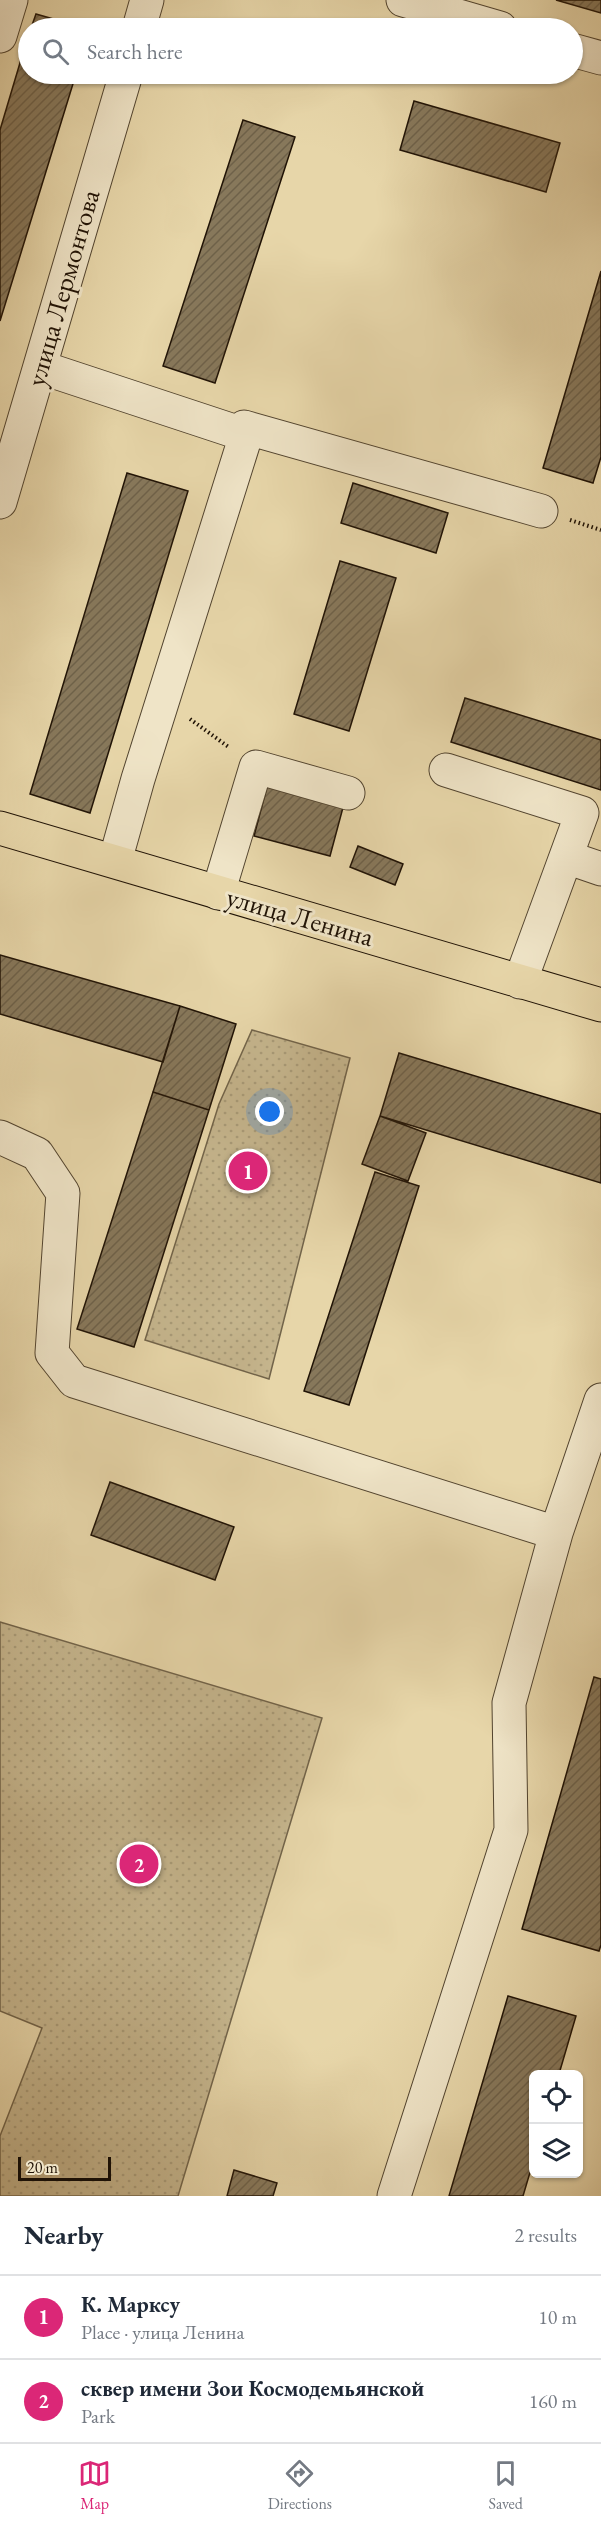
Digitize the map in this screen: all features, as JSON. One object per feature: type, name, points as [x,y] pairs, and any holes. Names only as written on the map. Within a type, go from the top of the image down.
[{"type":"main road","name":"улица Ленина","points":[[0,828],[601,1005]]},
{"type":"street","points":[[0,36],[12,0]]},
{"type":"street","points":[[142,18],[147,0]]},
{"type":"street","points":[[403,0],[465,18]]},
{"type":"street","points":[[583,53],[601,58]]},
{"type":"street","name":"улица Лермонтова","points":[[0,502],[123,84]]},
{"type":"street","points":[[40,367],[246,435]]},
{"type":"street","points":[[115,861],[246,435],[244,427],[540,511]]},
{"type":"street","points":[[218,893],[256,767],[348,793]]},
{"type":"street","points":[[446,770],[582,813],[520,982]]},
{"type":"street","points":[[566,857],[601,869]]},
{"type":"street","points":[[0,1137],[37,1154],[63,1193],[52,1353],[74,1381],[556,1533]]},
{"type":"street","points":[[394,2196],[511,1830],[509,1703],[556,1533],[601,1400]]},
{"type":"path","points":[[163,699],[256,767]]},
{"type":"shaded area","points":[[252,1030],[350,1058],[269,1379],[145,1340],[219,1104]]},
{"type":"shaded area","points":[[0,1622],[322,1718],[178,2196],[0,2196],[0,2136],[42,2028],[0,2011]]},
{"type":"building","points":[[556,0],[601,0],[601,13]]},
{"type":"building","points":[[36,14],[50,18],[35,18]]},
{"type":"building","points":[[18,70],[18,84],[73,84],[0,321],[0,130]]},
{"type":"building","points":[[414,101],[560,143],[546,192],[400,150]]},
{"type":"building","points":[[243,120],[295,137],[215,383],[163,366]]},
{"type":"building","points":[[601,271],[601,457],[593,483],[543,468]]},
{"type":"building","points":[[127,473],[188,491],[90,813],[30,794]]},
{"type":"building","points":[[353,483],[448,513],[436,553],[341,523]]},
{"type":"building","points":[[340,561],[396,578],[349,731],[294,714]]},
{"type":"building","points":[[465,698],[601,740],[601,790],[451,742]]},
{"type":"building","points":[[269,779],[345,800],[330,856],[254,836]]},
{"type":"building","points":[[358,846],[403,864],[395,885],[350,867]]},
{"type":"building","points":[[0,955],[180,1006],[163,1062],[0,1014]]},
{"type":"building","points":[[180,1006],[236,1024],[209,1110],[153,1092]]},
{"type":"building","points":[[399,1053],[601,1114],[601,1183],[380,1116]]},
{"type":"building","points":[[153,1092],[209,1110],[134,1347],[77,1329]]},
{"type":"building","points":[[380,1116],[426,1133],[408,1181],[362,1164]]},
{"type":"building","points":[[375,1172],[419,1186],[349,1405],[304,1391]]},
{"type":"building","points":[[110,1482],[234,1527],[215,1580],[91,1535]]},
{"type":"building","points":[[594,1677],[601,1679],[601,1945],[599,1951],[522,1929]]},
{"type":"building","points":[[508,1996],[576,2016],[560,2070],[529,2070],[529,2176],[523,2196],[449,2196]]},
{"type":"building","points":[[234,2170],[277,2183],[273,2196],[227,2196]]},
{"type":"place","name":"К. Марксу","points":[[248,1171]]},
{"type":"place","name":"сквер имени Зои Космодемьянской","points":[[139,1864]]}]
